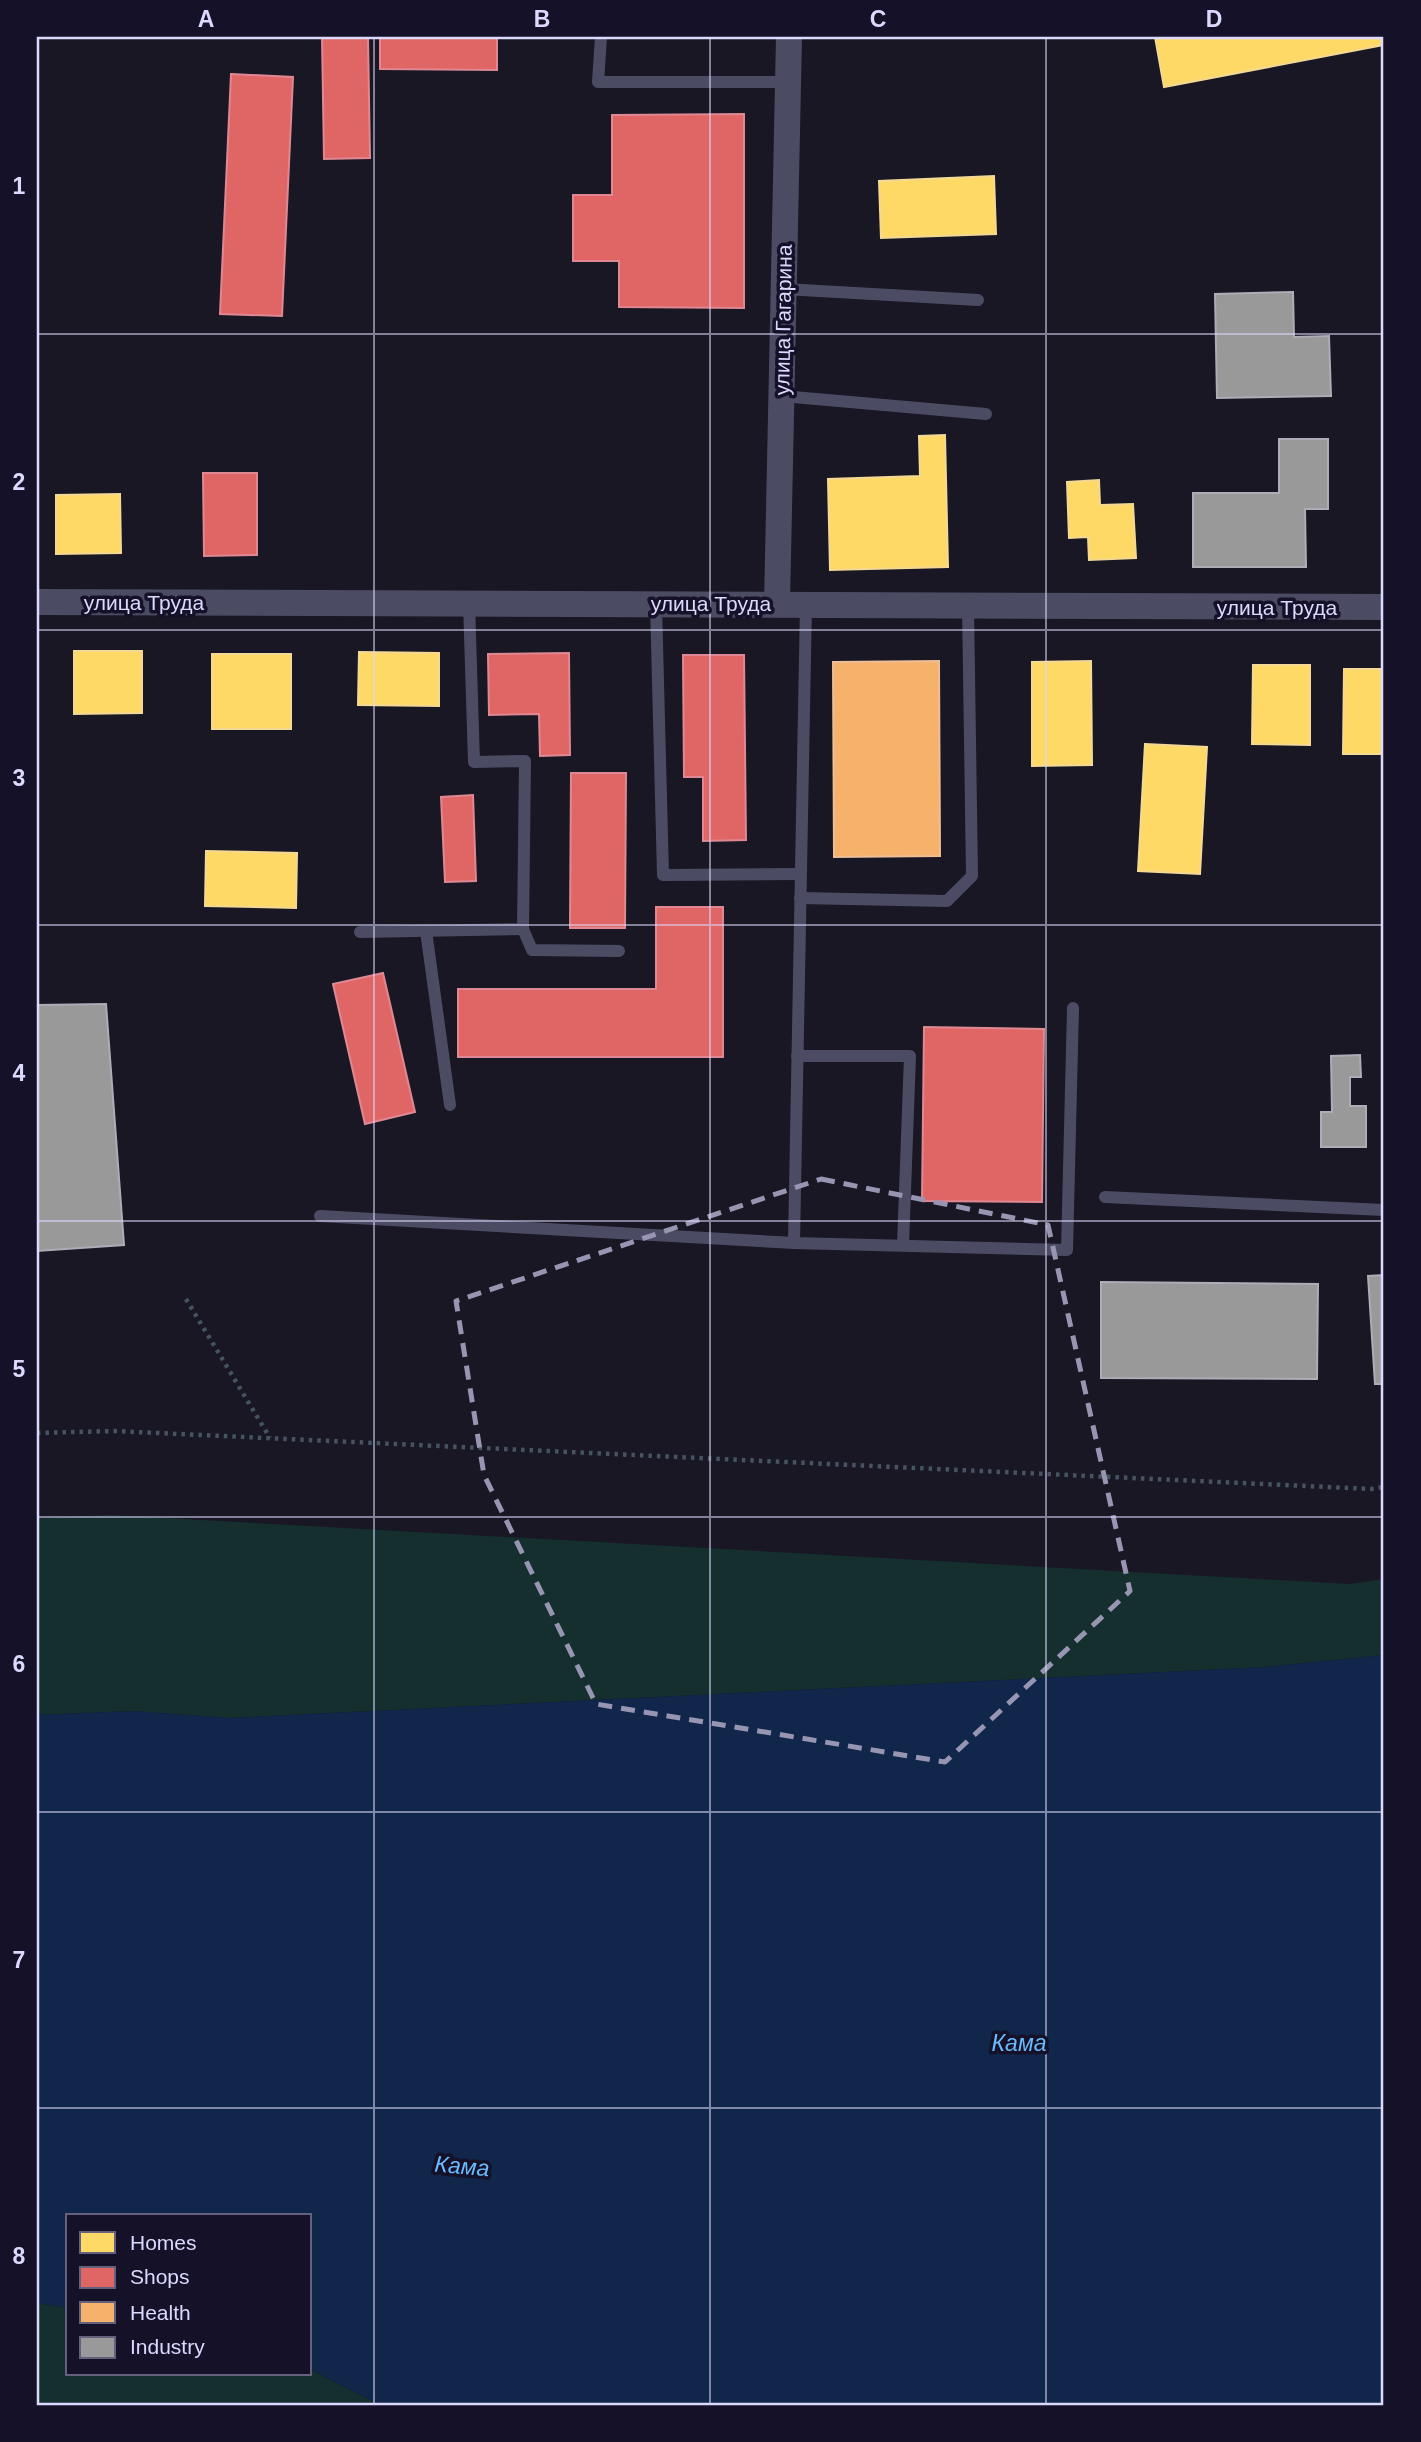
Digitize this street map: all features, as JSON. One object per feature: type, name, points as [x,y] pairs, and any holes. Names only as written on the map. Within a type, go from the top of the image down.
[{"type":"street","name":"улица Гагарина","points":[[777,604],[789,37]]},
{"type":"street","name":"улица Труда","points":[[37,602],[1384,607]]},
{"type":"lane","points":[[601,37],[598,82],[788,82]]},
{"type":"lane","points":[[784,289],[978,300]]},
{"type":"lane","points":[[782,396],[986,414]]},
{"type":"lane","points":[[469,603],[474,762],[524,761],[523,929],[532,950],[619,951]]},
{"type":"lane","points":[[656,603],[663,874],[800,874]]},
{"type":"lane","points":[[793,1242],[806,604]]},
{"type":"lane","points":[[800,898],[947,901],[972,876],[968,605]]},
{"type":"lane","points":[[360,932],[523,929]]},
{"type":"lane","points":[[426,930],[450,1105]]},
{"type":"lane","points":[[320,1216],[793,1242],[1067,1250],[1073,1008]]},
{"type":"lane","points":[[797,1056],[910,1056],[903,1245]]},
{"type":"lane","points":[[1105,1197],[1384,1210]]},
{"type":"path","points":[[186,1299],[270,1438]]},
{"type":"path","points":[[37,1433],[114,1431],[1371,1489],[1384,1487]]},
{"type":"highlighted area","points":[[821,1179],[1048,1225],[1130,1591],[945,1762],[596,1704],[484,1475],[456,1301]]},
{"type":"green space","points":[[112,1515],[1350,1584],[1384,1579],[1384,1655],[1264,1667],[230,1718],[133,1711],[37,1715],[37,1518]]},
{"type":"green space","points":[[37,2303],[66,2308],[66,2376],[312,2376],[312,2370],[380,2405],[37,2405]]},
{"type":"water","name":"Кама","points":[[1384,1655],[1384,2405],[380,2405],[312,2370],[312,2214],[66,2214],[66,2308],[37,2303],[37,1715],[133,1711],[230,1718],[1264,1667]]},
{"type":"building: Homes","points":[[1155,37],[1384,37],[1384,45],[1164,87]]},
{"type":"building: Homes","points":[[994,176],[996,234],[881,238],[879,181]]},
{"type":"building: Homes","points":[[945,435],[948,567],[830,570],[828,479],[920,476],[919,436]]},
{"type":"building: Homes","points":[[1099,480],[1100,505],[1133,504],[1136,558],[1089,560],[1088,537],[1069,538],[1067,482]]},
{"type":"building: Homes","points":[[120,494],[121,553],[56,554],[56,495]]},
{"type":"building: Homes","points":[[74,651],[142,651],[142,713],[74,714]]},
{"type":"building: Homes","points":[[359,652],[439,653],[439,706],[358,705]]},
{"type":"building: Homes","points":[[212,654],[291,654],[291,729],[212,729]]},
{"type":"building: Homes","points":[[1091,661],[1092,765],[1032,766],[1032,662]]},
{"type":"building: Homes","points":[[1253,665],[1310,665],[1310,745],[1252,744]]},
{"type":"building: Homes","points":[[1344,669],[1384,669],[1384,754],[1343,754]]},
{"type":"building: Homes","points":[[1145,744],[1207,747],[1200,874],[1138,871]]},
{"type":"building: Homes","points":[[206,851],[297,853],[296,908],[205,906]]},
{"type":"building: Shops","points":[[322,37],[368,37],[370,158],[324,159]]},
{"type":"building: Shops","points":[[380,37],[497,37],[497,70],[380,69]]},
{"type":"building: Shops","points":[[231,74],[293,77],[282,316],[220,314]]},
{"type":"building: Shops","points":[[744,114],[744,308],[619,307],[619,261],[573,261],[573,195],[612,195],[612,115]]},
{"type":"building: Shops","points":[[203,473],[257,473],[257,555],[204,556]]},
{"type":"building: Shops","points":[[569,653],[570,755],[540,756],[539,714],[489,715],[488,654]]},
{"type":"building: Shops","points":[[683,655],[744,655],[746,840],[703,841],[703,777],[684,777]]},
{"type":"building: Shops","points":[[571,773],[626,773],[625,928],[570,928]]},
{"type":"building: Shops","points":[[473,795],[476,881],[445,882],[441,797]]},
{"type":"building: Shops","points":[[656,907],[723,907],[723,1057],[458,1057],[458,989],[656,989]]},
{"type":"building: Shops","points":[[383,973],[415,1112],[365,1124],[333,984]]},
{"type":"building: Shops","points":[[924,1027],[1044,1029],[1042,1202],[922,1201]]},
{"type":"building: Health","points":[[939,661],[940,856],[834,857],[833,662]]},
{"type":"building: Industry","points":[[1293,292],[1294,337],[1329,336],[1331,396],[1217,398],[1215,294]]},
{"type":"building: Industry","points":[[1279,439],[1328,439],[1328,509],[1305,509],[1306,567],[1193,567],[1193,493],[1279,493]]},
{"type":"building: Industry","points":[[106,1004],[124,1245],[37,1251],[37,1005]]},
{"type":"building: Industry","points":[[1360,1055],[1361,1077],[1350,1077],[1350,1106],[1366,1106],[1366,1147],[1321,1147],[1321,1112],[1332,1112],[1331,1056]]},
{"type":"building: Industry","points":[[1384,1275],[1384,1384],[1375,1384],[1368,1276]]},
{"type":"building: Industry","points":[[1101,1282],[1318,1284],[1317,1379],[1101,1378]]}]
